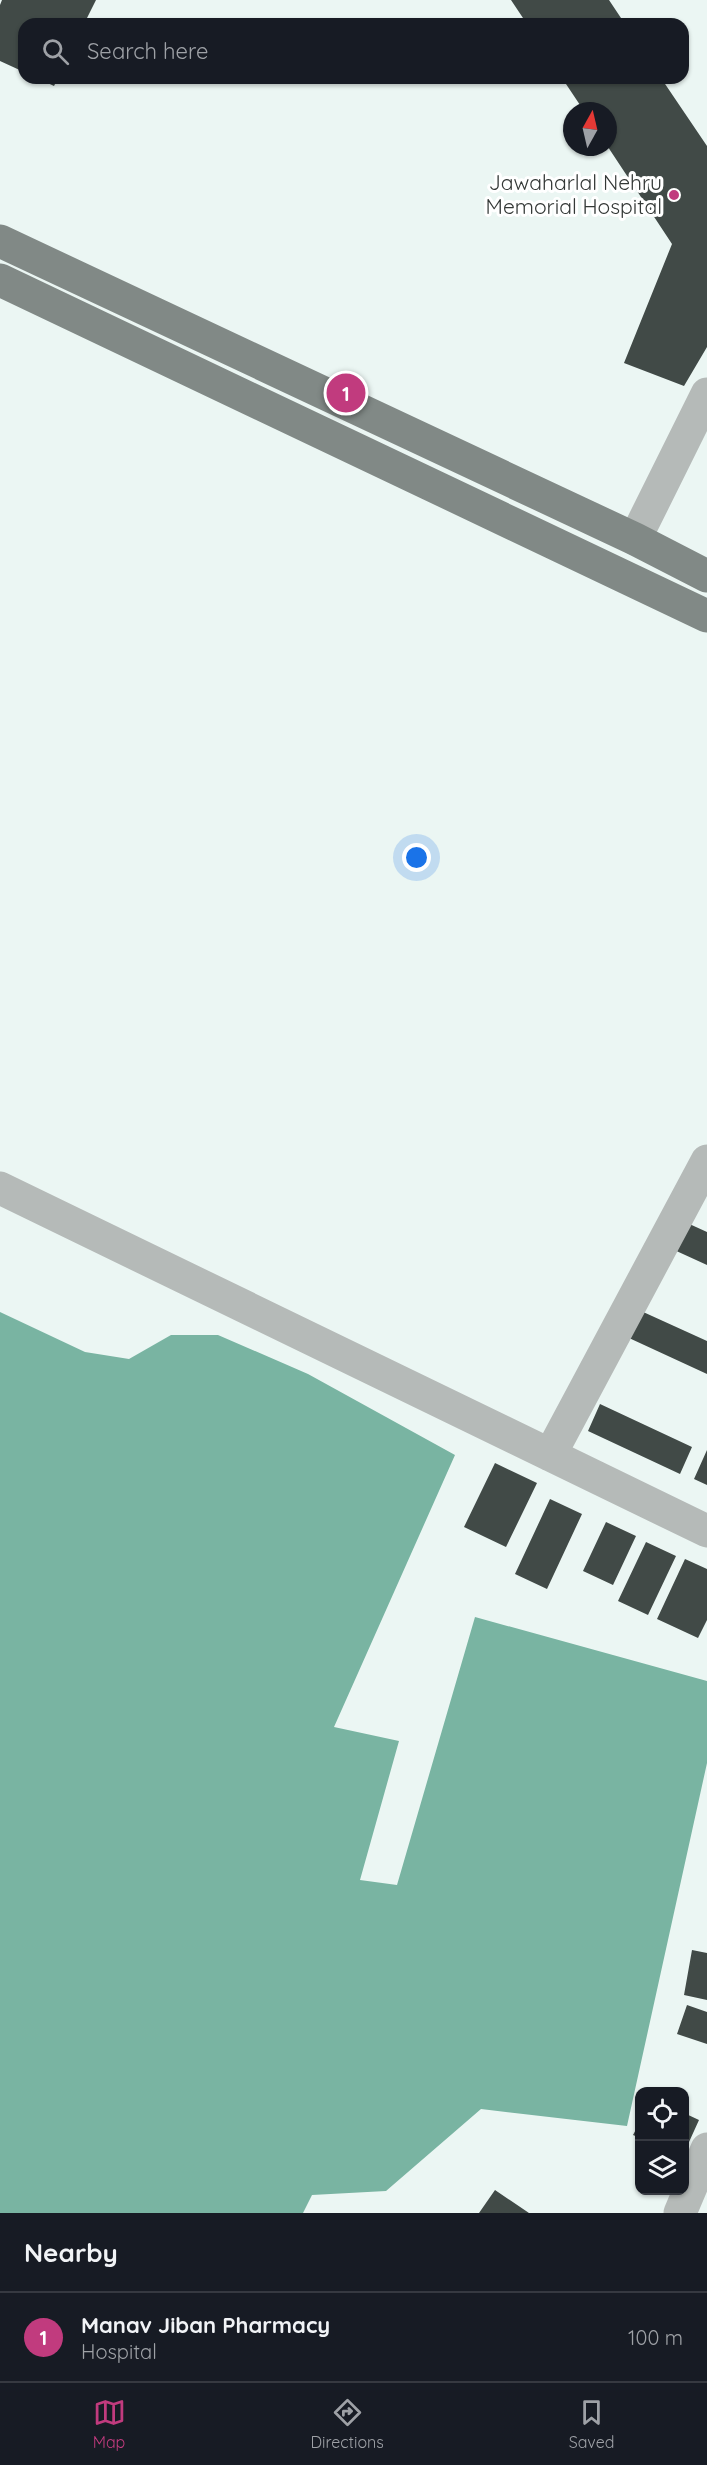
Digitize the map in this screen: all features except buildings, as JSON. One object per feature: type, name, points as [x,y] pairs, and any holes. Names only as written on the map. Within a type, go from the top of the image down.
[{"type":"main road","points":[[0,241],[635,539],[707,576]]},
{"type":"main road","points":[[0,280],[707,616]]},
{"type":"street","points":[[635,539],[707,394]]},
{"type":"street","points":[[550,1455],[707,1161]]},
{"type":"street","points":[[0,1188],[707,1531]]},
{"type":"street","points":[[680,2213],[707,2149]]},
{"type":"shaded area","points":[[0,1312],[85,1352],[129,1359],[171,1335],[218,1335],[308,1374],[455,1455],[334,1727],[399,1741],[360,1880],[397,1885],[475,1617],[707,1681],[707,1763],[627,2126],[481,2109],[386,2191],[312,2195],[303,2213],[0,2213]]},
{"type":"place","name":"Jawaharlal Nehru Memorial Hospital","points":[[674,195]]},
{"type":"place","name":"Manav Jiban Pharmacy","points":[[346,393]]}]
